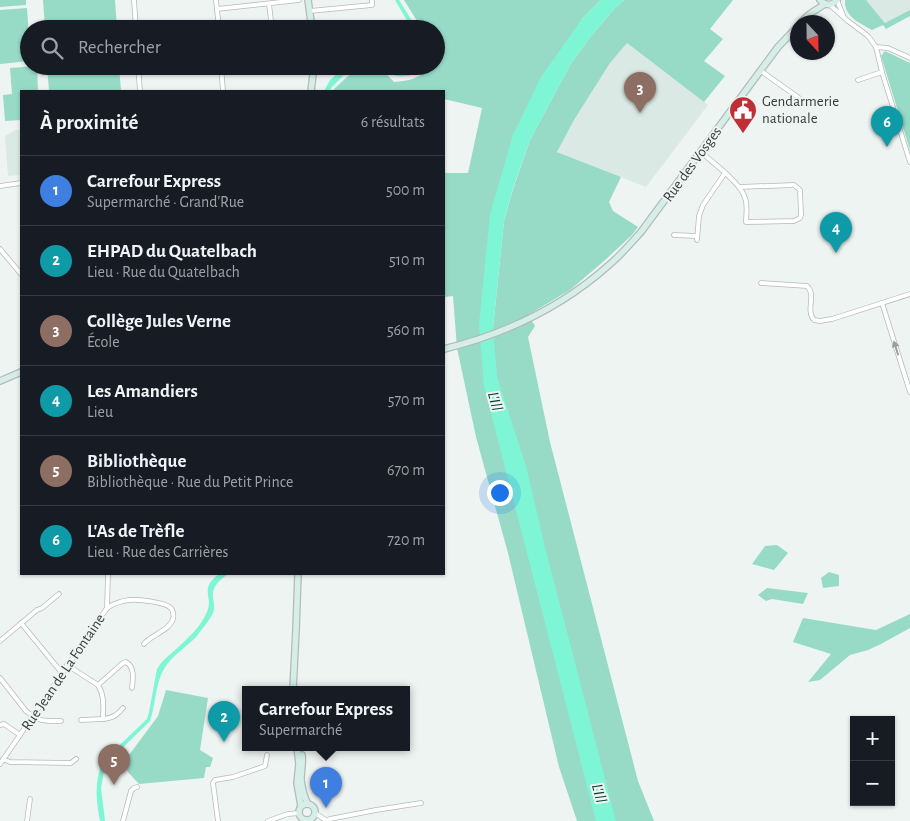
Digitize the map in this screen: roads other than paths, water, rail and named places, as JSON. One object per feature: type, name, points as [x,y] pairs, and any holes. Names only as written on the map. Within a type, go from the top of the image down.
[{"type":"main road","points":[[308,0],[311,20]]},
{"type":"main road","points":[[811,13],[819,0],[827,4]]},
{"type":"main road","points":[[811,13],[837,0]]},
{"type":"main road","name":"Rue des Vosges","points":[[445,349],[495,334],[544,311],[573,294],[608,266],[641,232],[778,47],[790,34]]},
{"type":"main road","points":[[311,90],[313,75]]},
{"type":"main road","points":[[0,381],[20,372]]},
{"type":"main road","points":[[293,686],[298,575]]},
{"type":"main road","points":[[299,751],[297,783],[301,817],[309,820],[314,817],[313,806],[308,804],[305,799],[302,783],[303,764],[300,751]]},
{"type":"main road","points":[[300,810],[308,804]]},
{"type":"street","points":[[134,0],[135,20]]},
{"type":"street","points":[[216,0],[218,20]]},
{"type":"street","points":[[217,9],[299,0]]},
{"type":"street","points":[[310,11],[372,5],[372,0]]},
{"type":"street","points":[[837,0],[844,17]]},
{"type":"street","points":[[270,4],[271,20]]},
{"type":"street","points":[[827,4],[868,36],[876,47],[910,162]]},
{"type":"street","points":[[876,47],[888,48],[910,58]]},
{"type":"street","points":[[760,71],[799,98]]},
{"type":"street","points":[[858,80],[882,72]]},
{"type":"street","points":[[139,75],[140,90]]},
{"type":"street","points":[[222,75],[223,90]]},
{"type":"street","points":[[701,152],[725,173],[744,194],[746,222],[794,221],[800,218],[800,190],[794,185],[739,187]]},
{"type":"street","points":[[674,235],[697,238],[699,216],[703,205],[725,173]]},
{"type":"street","points":[[0,186],[20,183]]},
{"type":"street","points":[[744,194],[746,187]]},
{"type":"street","points":[[0,249],[20,273]]},
{"type":"street","points":[[761,283],[807,286],[812,293],[811,318],[820,321],[832,319],[910,294]]},
{"type":"street","points":[[882,303],[910,392]]},
{"type":"street","name":"Rue Jean de La Fontaine","points":[[0,764],[107,608],[108,575]]},
{"type":"street","points":[[0,642],[59,594]]},
{"type":"street","points":[[107,608],[121,602],[139,599],[166,605],[171,608],[173,619],[169,625],[148,639],[144,644]]},
{"type":"street","points":[[21,623],[62,673]]},
{"type":"street","points":[[98,685],[122,663],[126,662],[131,666],[133,673],[132,688]]},
{"type":"street","points":[[67,665],[98,685],[102,690],[103,719]]},
{"type":"street","points":[[0,678],[32,716],[41,721],[61,721]]},
{"type":"street","points":[[81,720],[110,719],[123,708]]},
{"type":"street","points":[[0,725],[4,724],[20,735]]},
{"type":"street","points":[[218,821],[213,783],[215,780],[234,777],[266,766],[267,755]]},
{"type":"street","points":[[3,759],[10,762],[71,763],[76,759]]},
{"type":"street","points":[[123,821],[131,791],[138,787]]},
{"type":"street","points":[[27,821],[30,800]]},
{"type":"street","points":[[314,817],[327,821],[376,810],[421,803]]},
{"type":"street","points":[[268,821],[300,810]]},
{"type":"water","points":[[395,0],[399,0],[411,20],[407,20]]},
{"type":"water","name":"L'Ill","points":[[601,0],[624,0],[591,36],[570,65],[530,140],[513,188],[504,221],[493,328],[497,377],[526,466],[616,821],[596,821],[484,386],[479,324],[490,214],[513,135],[541,77],[582,19]]},
{"type":"water","points":[[336,75],[344,75],[330,90],[325,90],[330,80]]},
{"type":"water","points":[[218,575],[227,575],[219,581],[213,590],[213,613],[197,636],[171,659],[164,669],[159,681],[150,721],[108,762],[104,771],[101,788],[105,821],[100,821],[97,791],[98,776],[103,761],[147,719],[157,669],[203,620],[209,606],[209,584]]},
{"type":"place","name":"Collège Jules Verne","points":[[640,113]]},
{"type":"place","name":"Gendarmerie nationale","points":[[743,134]]},
{"type":"place","name":"L'As de Trèfle","points":[[887,147]]},
{"type":"place","name":"Les Amandiers","points":[[836,253]]},
{"type":"place","name":"EHPAD du Quatelbach","points":[[224,742]]},
{"type":"place","name":"Bibliothèque","points":[[114,785]]},
{"type":"place","name":"Carrefour Express","points":[[326,808]]}]
